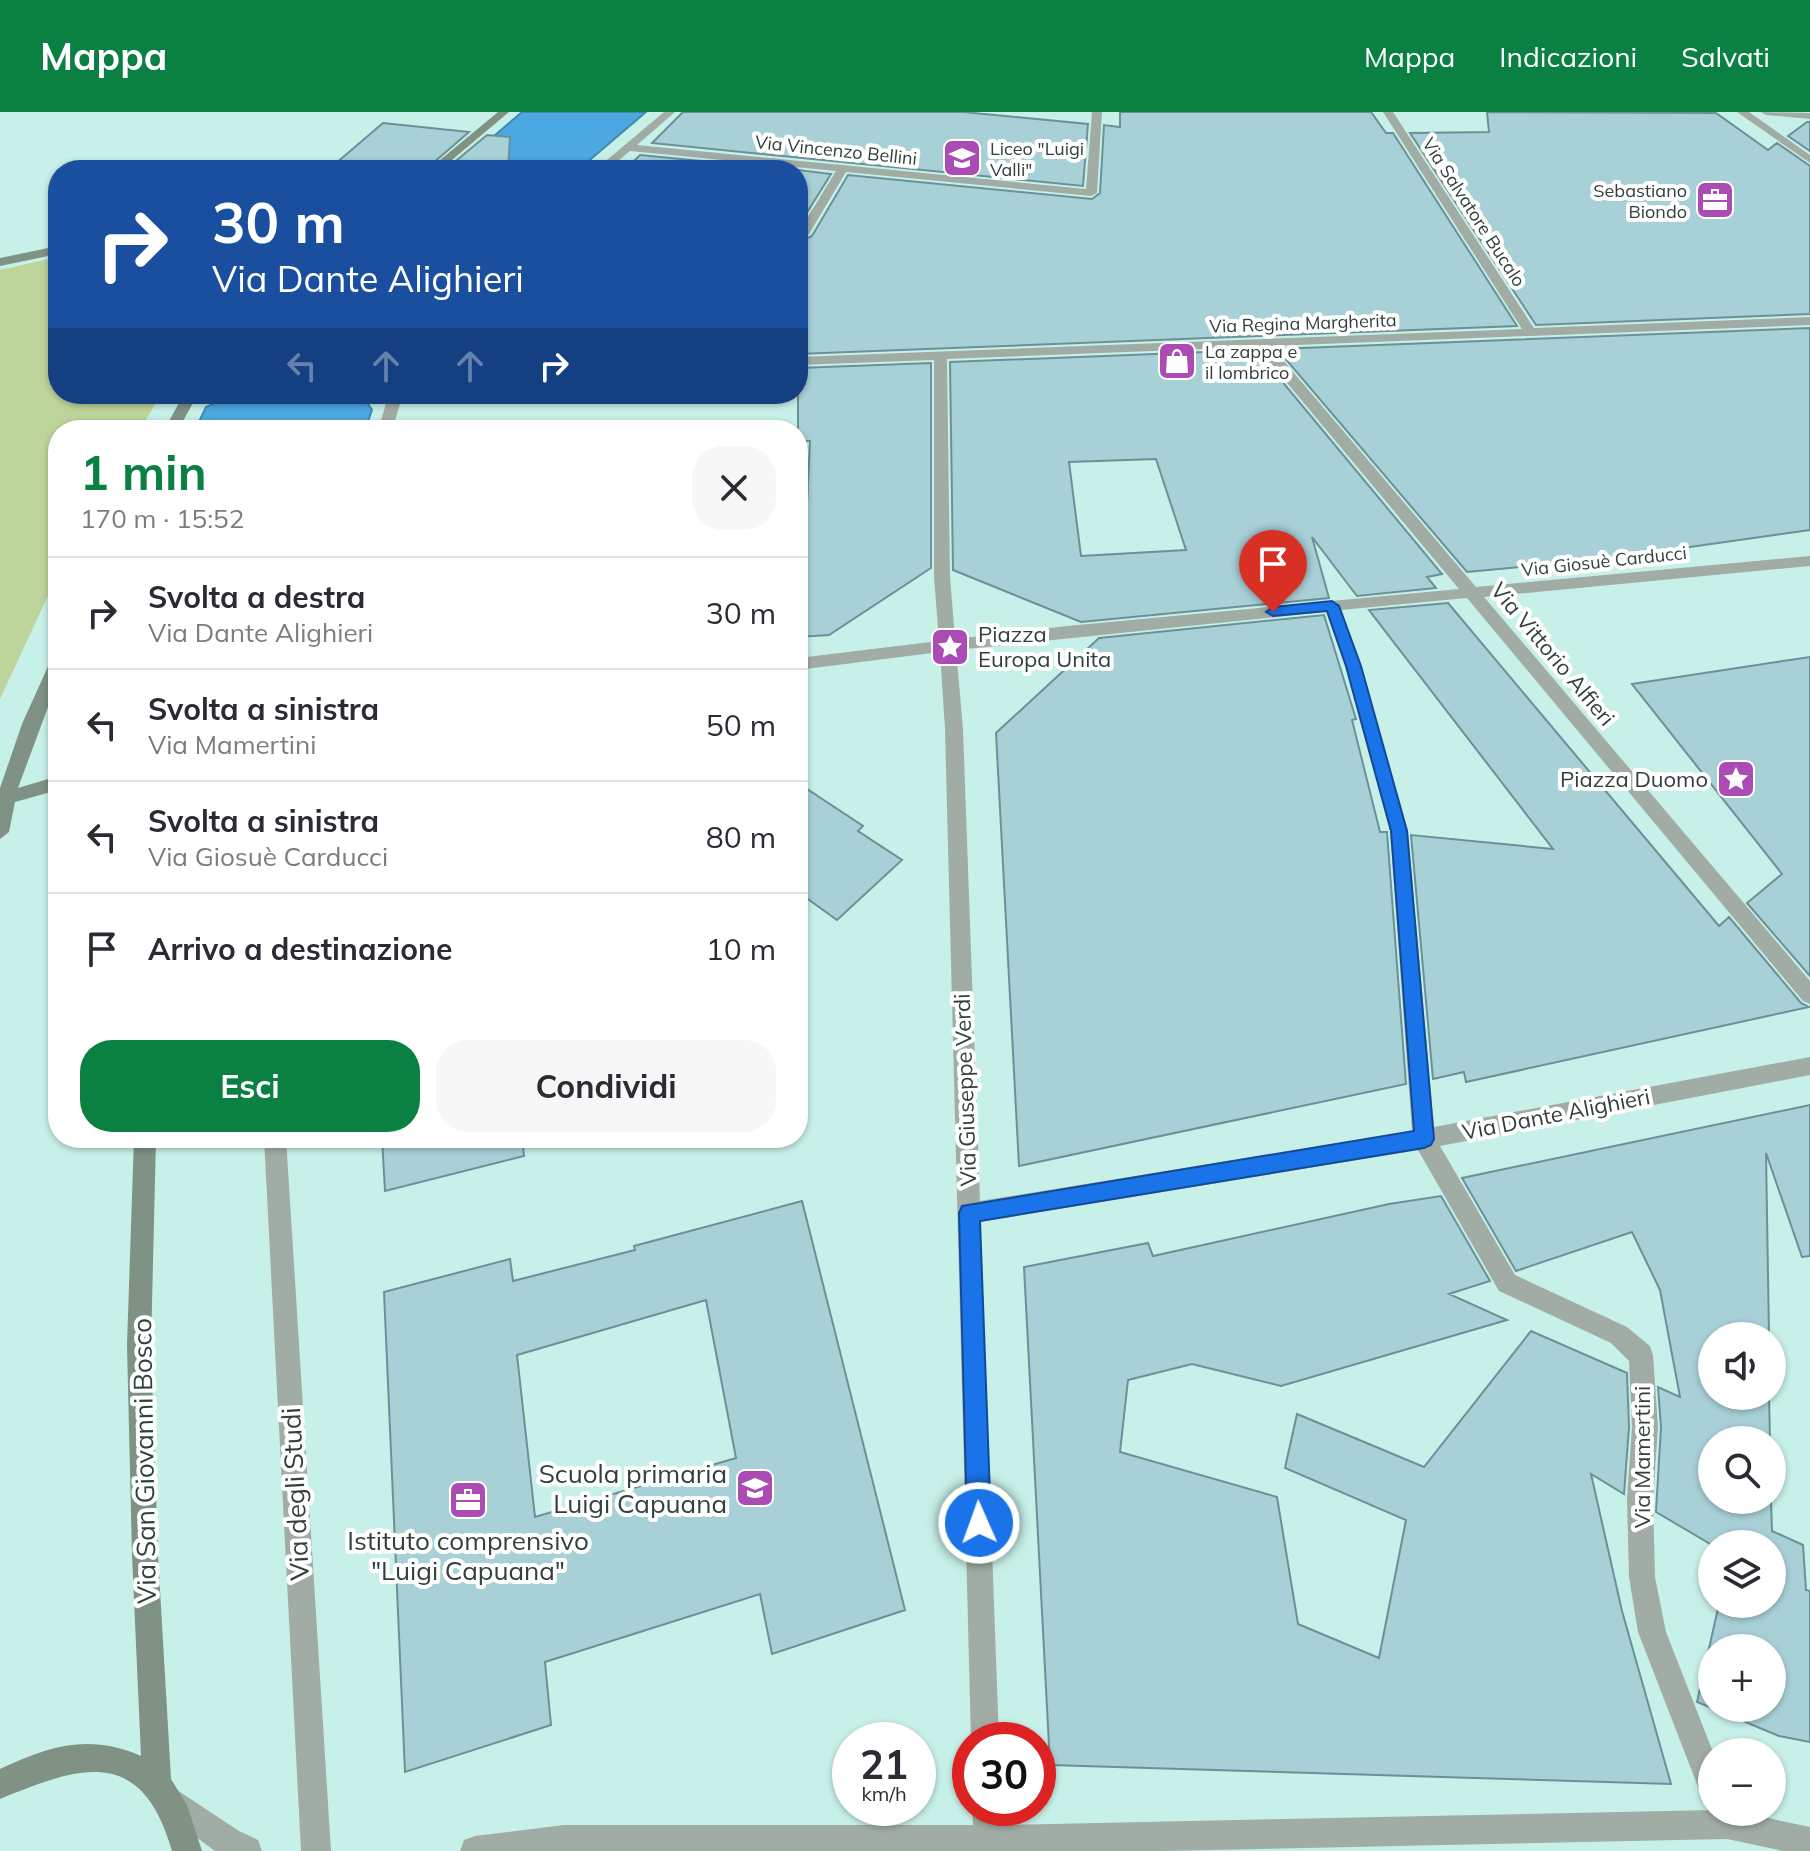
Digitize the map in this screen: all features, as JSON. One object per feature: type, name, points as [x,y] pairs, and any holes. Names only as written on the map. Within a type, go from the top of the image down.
[{"type":"street","points":[[445,160],[504,112]]},
{"type":"street","points":[[611,160],[670,112]]},
{"type":"street","name":"Via Vincenzo Bellini","points":[[808,165],[1091,193],[1097,112]]},
{"type":"street","name":"Via Salvatore Bucalo","points":[[1388,112],[1530,332]]},
{"type":"street","points":[[1742,112],[1810,160]]},
{"type":"street","points":[[1766,112],[1810,116]]},
{"type":"street","name":"Via Vincenzo Bellini","points":[[626,147],[760,160]]},
{"type":"street","points":[[808,226],[843,168]]},
{"type":"street","points":[[0,262],[48,252]]},
{"type":"street","name":"Via Regina Margherita","points":[[808,361],[1810,321]]},
{"type":"street","name":"Via Vittorio Alfieri","points":[[1261,343],[1810,995]]},
{"type":"street","points":[[808,663],[947,646],[942,577],[940,355]]},
{"type":"street","name":"Via Giosuè Carducci","points":[[947,646],[1067,631],[1810,561]]},
{"type":"street","name":"Via Mamertini","points":[[1332,606],[1353,666],[1399,831],[1424,1139],[1507,1283],[1619,1335],[1641,1355],[1645,1427],[1640,1498],[1642,1577],[1652,1632],[1698,1751]]},
{"type":"street","name":"Via Giuseppe Verdi","points":[[947,646],[954,729],[984,1722]]},
{"type":"street","points":[[0,832],[2,799],[48,684]]},
{"type":"street","points":[[2,799],[48,786]]},
{"type":"street","name":"Via Dante Alighieri","points":[[969,1213],[1424,1139],[1810,1066]]},
{"type":"street","name":"Via San Giovanni Bosco","points":[[145,1148],[139,1345],[145,1555],[164,1792],[182,1824],[187,1851]]},
{"type":"street","name":"Via degli Studi","points":[[276,1148],[316,1851]]},
{"type":"street","points":[[0,1784],[51,1761],[76,1756],[122,1760],[141,1769],[164,1792],[228,1842],[247,1851]]},
{"type":"street","points":[[475,1851],[988,1840],[1698,1819]]},
{"type":"street","points":[[988,1826],[988,1840]]},
{"type":"street","points":[[1753,1826],[1810,1842]]},
{"type":"green space","points":[[48,259],[48,404],[155,404],[146,420],[48,420],[48,596],[0,699],[0,270]]},
{"type":"water","points":[[522,112],[646,112],[590,160],[466,160]]},
{"type":"water","points":[[213,404],[368,404],[372,410],[368,420],[200,420],[206,407]]},
{"type":"building","name":"Liceo \"Luigi Valli\"","points":[[683,112],[963,112],[1088,124],[1083,186],[652,143]]},
{"type":"building","points":[[1120,112],[1371,112],[1386,133],[1393,133],[1517,326],[808,354],[808,238],[848,175],[1092,199],[1100,193],[1104,125],[1120,127]]},
{"type":"building","points":[[1487,112],[1716,113],[1768,150],[1777,143],[1810,166],[1810,314],[1536,325],[1410,133],[1489,132]]},
{"type":"building","points":[[1810,122],[1810,151],[1788,136]]},
{"type":"building","points":[[383,123],[469,132],[437,160],[340,160]]},
{"type":"building","points":[[487,135],[510,137],[509,160],[457,160]]},
{"type":"building","points":[[640,155],[692,160],[635,160]]},
{"type":"building","points":[[808,171],[831,174],[808,211]]},
{"type":"building","points":[[1810,328],[1810,530],[1598,560],[1467,572],[1277,349]]},
{"type":"building","points":[[1256,350],[1442,574],[1427,577],[1436,588],[1357,596],[1312,537],[1329,598],[1081,622],[953,570],[950,362]],"holes":[[[1156,459],[1186,550],[1081,556],[1069,462]]]},
{"type":"building","points":[[931,363],[931,568],[829,635],[808,636],[810,441],[808,420],[798,420],[798,404],[808,404],[808,368]]},
{"type":"building","points":[[1448,603],[1719,926],[1729,917],[1801,1003],[1809,1007],[1466,1082],[1464,1072],[1433,1079],[1411,835],[1553,849],[1369,610]]},
{"type":"building","points":[[1324,615],[1356,719],[1352,720],[1380,832],[1387,832],[1406,1084],[1019,1166],[996,733],[1099,638]]},
{"type":"building","points":[[1810,657],[1810,976],[1747,903],[1782,874],[1632,684]]},
{"type":"building","points":[[808,790],[863,826],[858,831],[902,860],[837,920],[808,899]]},
{"type":"building","points":[[1810,1105],[1810,1256],[1802,1257],[1766,1153],[1769,1322],[1698,1322],[1698,1410],[1769,1410],[1770,1426],[1698,1426],[1698,1514],[1771,1514],[1772,1530],[1698,1530],[1698,1537],[1656,1512],[1661,1427],[1658,1387],[1680,1397],[1660,1290],[1632,1232],[1516,1271],[1462,1178]]},
{"type":"building","points":[[383,1148],[523,1148],[524,1156],[385,1191]]},
{"type":"building","points":[[1441,1196],[1490,1281],[1449,1294],[1507,1320],[1281,1386],[1192,1364],[1128,1380],[1120,1452],[1277,1497],[1298,1624],[1379,1658],[1406,1520],[1285,1468],[1297,1414],[1424,1467],[1531,1331],[1627,1373],[1629,1427],[1624,1494],[1591,1474],[1622,1611],[1671,1784],[1056,1765],[1056,1722],[1048,1722],[1024,1267],[1148,1243],[1153,1256],[1389,1204]]},
{"type":"building","name":"Scuola primaria Luigi Capuana","points":[[802,1201],[905,1610],[772,1654],[760,1594],[545,1662],[551,1725],[405,1772],[384,1292],[510,1259],[513,1281],[635,1250],[634,1246]],"holes":[[[706,1300],[736,1458],[535,1517],[517,1355]]]},
{"type":"building","points":[[1786,1537],[1803,1545],[1806,1590],[1810,1591],[1810,1742],[1779,1736],[1745,1722],[1786,1722],[1786,1634],[1712,1634],[1716,1618],[1786,1618]]},
{"type":"place","name":"Liceo \"Luigi Valli\"","points":[[962,158]]},
{"type":"place","name":"Sebastiano Biondo","points":[[1715,200]]},
{"type":"place","name":"La zappa e il lombrico","points":[[1177,361]]},
{"type":"place","name":"Piazza Europa Unita","points":[[950,647]]},
{"type":"place","name":"Piazza Duomo","points":[[1736,779]]},
{"type":"place","name":"Scuola primaria Luigi Capuana","points":[[755,1488]]},
{"type":"place","name":"Istituto comprensivo \"Luigi Capuana\"","points":[[468,1500]]},
{"type":"route","points":[[979,1523],[969,1213],[1424,1139],[1399,831],[1353,666],[1332,606],[1273,612]]}]
